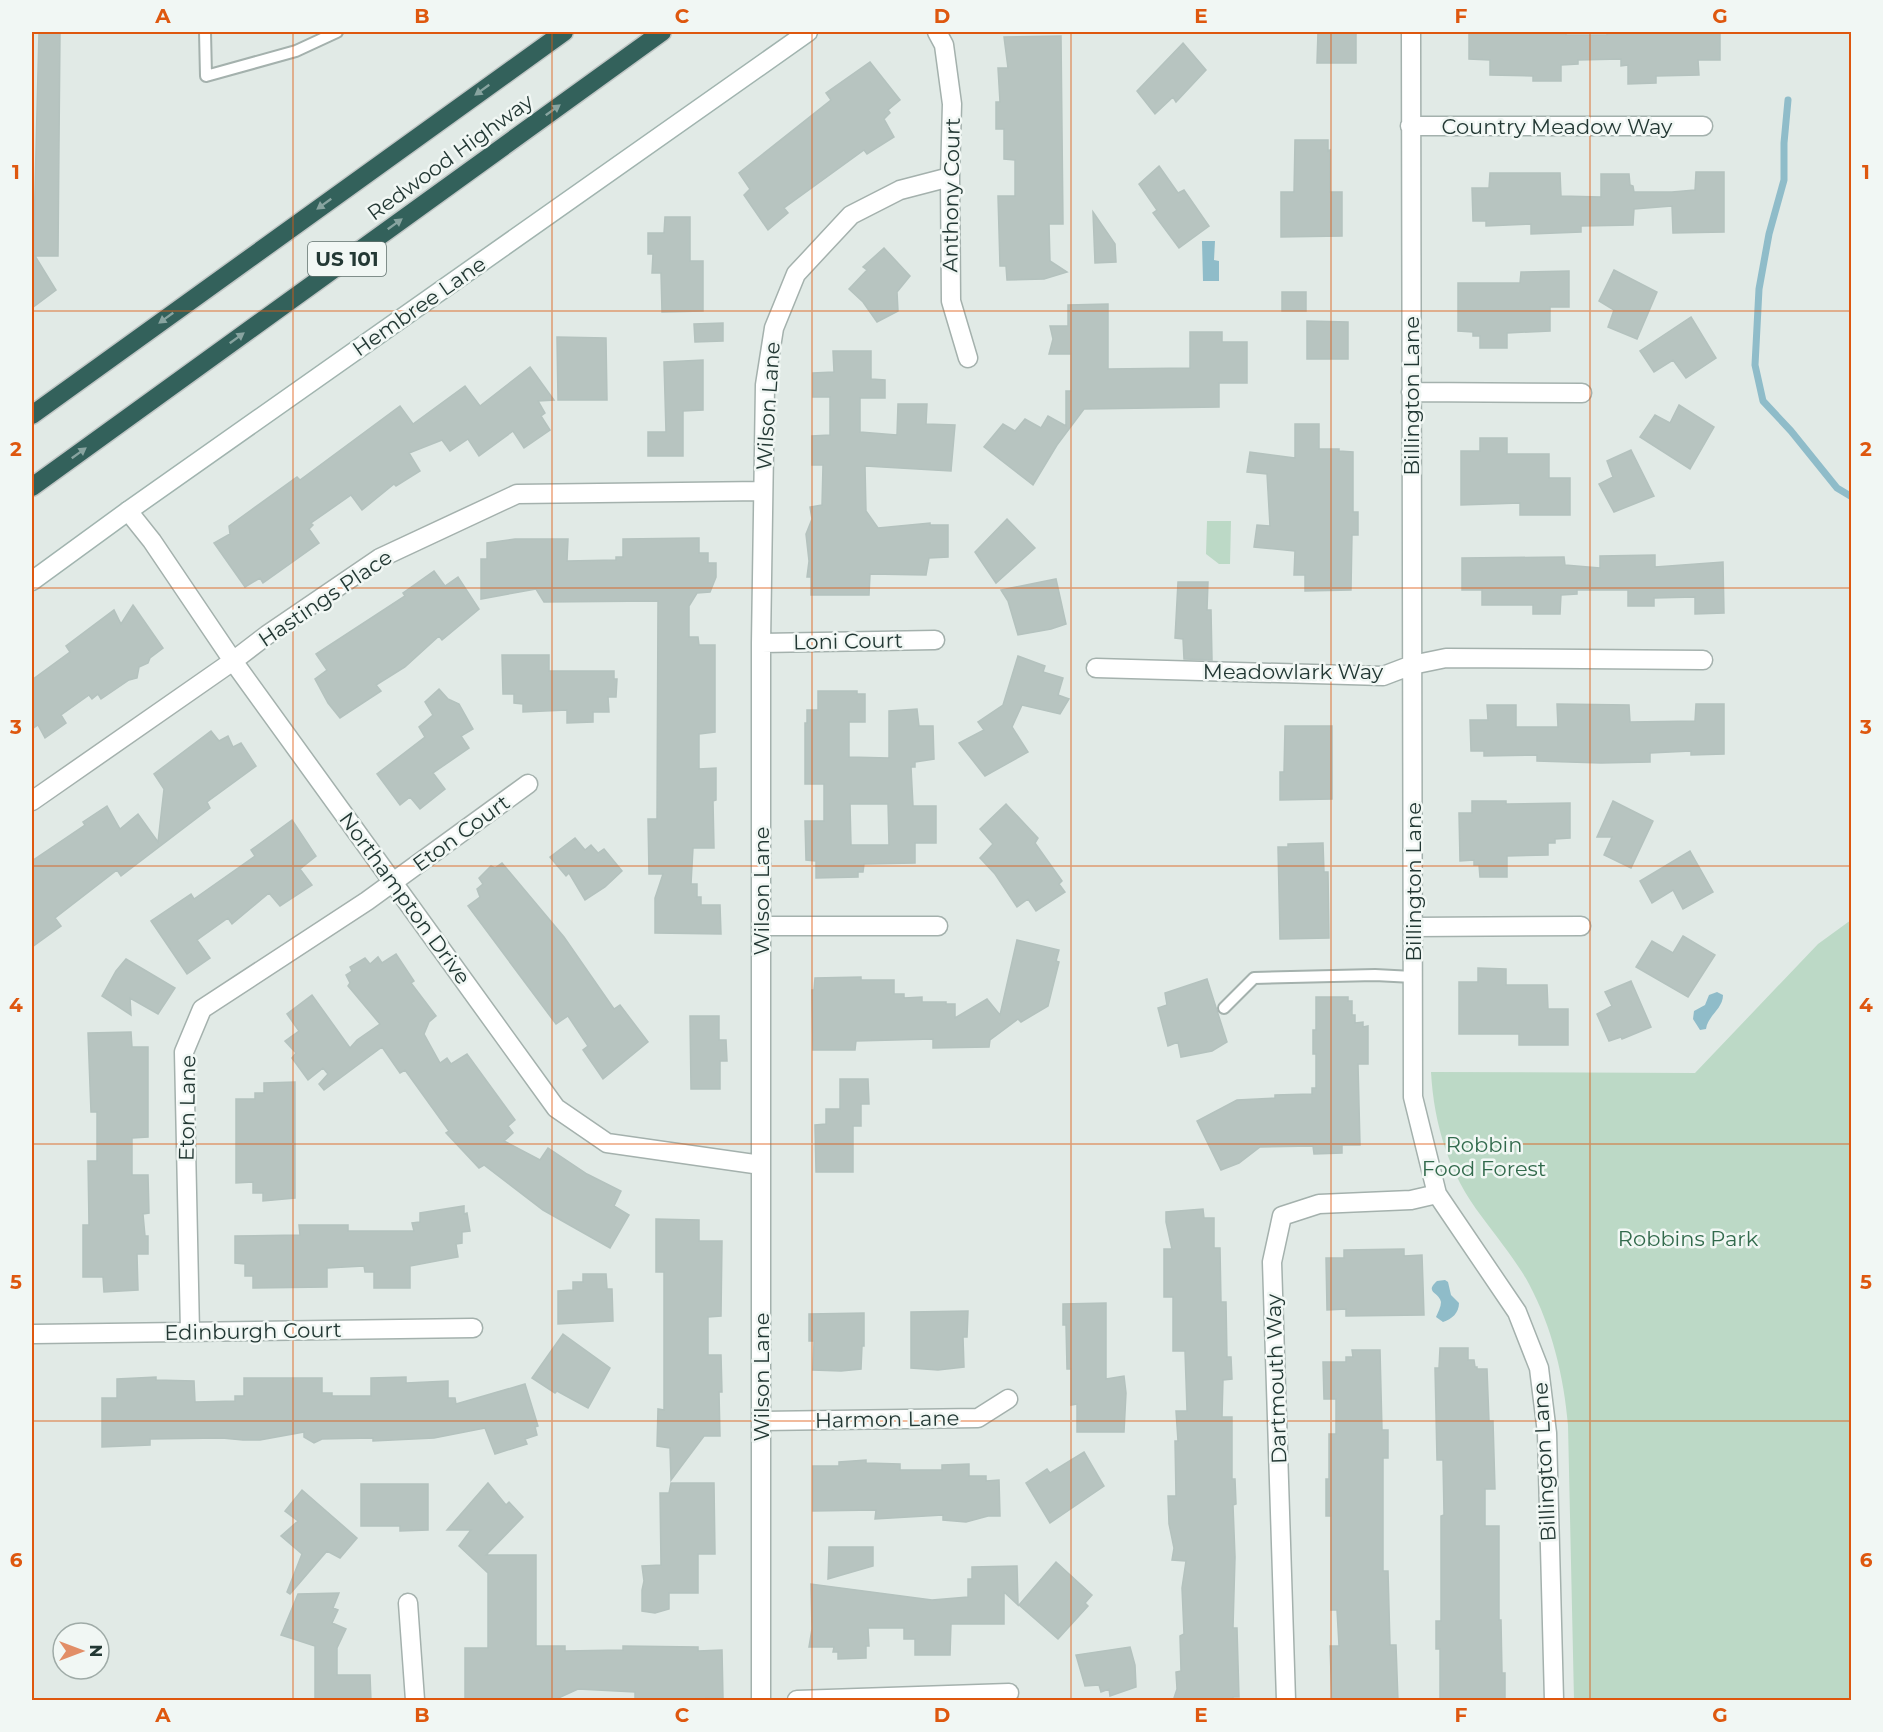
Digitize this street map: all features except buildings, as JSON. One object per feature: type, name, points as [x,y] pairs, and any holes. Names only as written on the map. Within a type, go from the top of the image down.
[{"type":"highway","name":"Redwood Highway","points":[[32,415],[564,32]]},
{"type":"highway","name":"Redwood Highway","points":[[32,487],[662,32]]},
{"type":"street","name":"Hembree Lane","points":[[32,581],[808,32]]},
{"type":"street","name":"Anthony Court","points":[[937,32],[944,45],[952,104],[951,301],[968,358]]},
{"type":"street","name":"Billington Lane","points":[[1411,32],[1413,1097],[1437,1194],[1517,1312],[1539,1368],[1547,1433],[1554,1701]]},
{"type":"street","name":"Country Meadow Way","points":[[1410,126],[1703,126]]},
{"type":"street","name":"Wilson Lane","points":[[761,1701],[761,643],[765,385],[774,328],[796,274],[851,214],[900,190],[950,177]]},
{"type":"street","points":[[1411,392],[1582,393]]},
{"type":"street","name":"Hastings Place","points":[[32,801],[380,558],[517,494],[763,491]]},
{"type":"street","name":"Northampton Drive","points":[[128,511],[152,541],[233,661],[556,1108],[607,1143],[761,1165]]},
{"type":"street","name":"Loni Court","points":[[761,643],[935,640]]},
{"type":"street","name":"Meadowlark Way","points":[[1096,668],[1383,676],[1412,665],[1446,658],[1703,660]]},
{"type":"street","name":"Eton Court","points":[[394,881],[528,784]]},
{"type":"street","name":"Eton Lane","points":[[190,1332],[184,1052],[202,1009],[394,881]]},
{"type":"street","points":[[761,926],[939,926]]},
{"type":"street","points":[[1413,927],[1581,926]]},
{"type":"street","name":"Dartmouth Way","points":[[1286,1701],[1272,1262],[1282,1216],[1319,1203],[1411,1200],[1437,1194]]},
{"type":"street","name":"Edinburgh Court","points":[[34,1334],[472,1328]]},
{"type":"street","name":"Harmon Lane","points":[[761,1421],[978,1418],[1008,1399]]},
{"type":"street","points":[[408,1603],[415,1701]]},
{"type":"street","points":[[797,1701],[1009,1693]]},
{"type":"lane","points":[[205,32],[206,76],[296,51],[337,32]]},
{"type":"lane","points":[[1224,1008],[1254,978],[1375,975],[1413,977]]},
{"type":"green space","points":[[1207,521],[1231,521],[1230,564],[1219,564],[1206,554]]},
{"type":"green space","name":"Robbins Park","points":[[1851,920],[1851,1700],[1574,1700],[1568,1425],[1556,1353],[1544,1317],[1529,1284],[1513,1258],[1470,1201],[1452,1166],[1440,1130],[1431,1072],[1695,1073],[1818,944]]},
{"type":"water","points":[[1202,241],[1215,241],[1214,260],[1219,261],[1219,281],[1203,281]]},
{"type":"water","points":[[1717,992],[1723,995],[1721,1004],[1706,1029],[1700,1030],[1693,1019],[1694,1011],[1705,1005],[1709,995]]},
{"type":"water","points":[[1437,1281],[1448,1282],[1451,1295],[1459,1303],[1454,1315],[1443,1322],[1436,1317],[1441,1302],[1432,1288]]},
{"type":"waterway","points":[[1788,100],[1784,143],[1784,180],[1769,234],[1759,289],[1755,365],[1763,401],[1791,431],[1837,488],[1852,497]]},
{"type":"park label","name":"Robbin Food Forest","points":[[1484,1156]]}]
